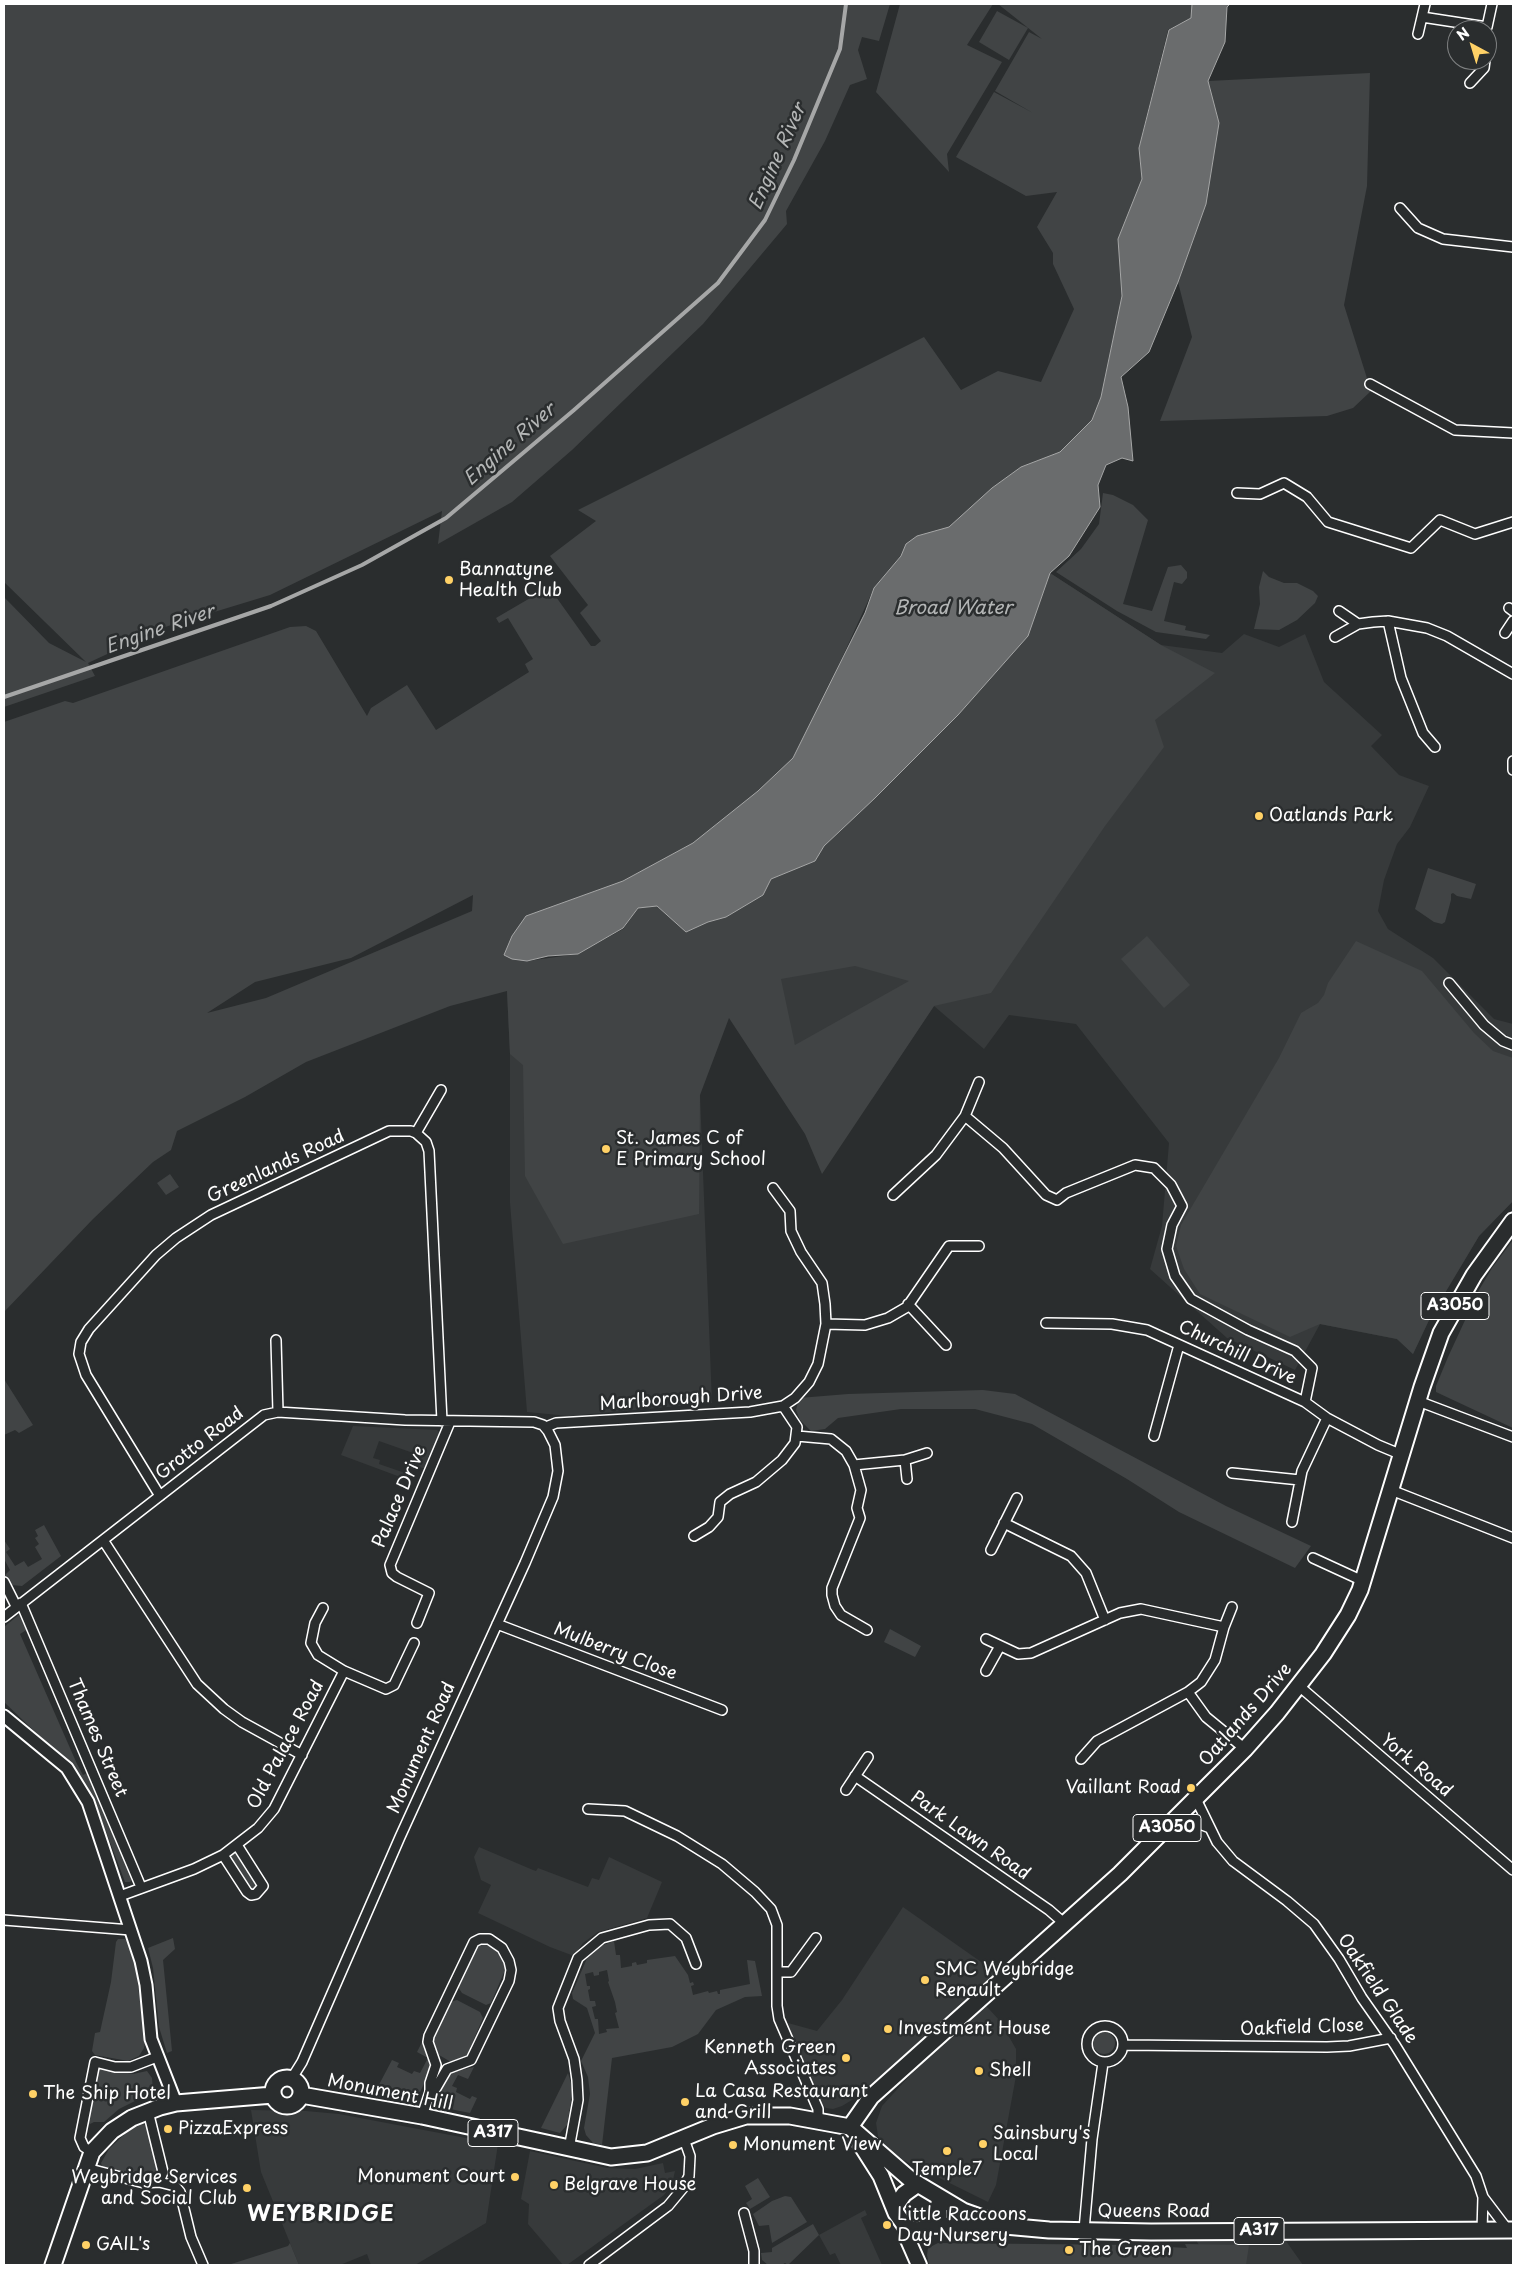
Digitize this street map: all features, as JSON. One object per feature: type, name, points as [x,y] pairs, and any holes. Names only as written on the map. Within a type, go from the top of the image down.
[{"type":"main road","name":"Oatlands Drive","points":[[850,2127],[871,2097],[1120,1874],[1196,1799],[1245,1749],[1299,1686],[1333,1640],[1355,1603],[1363,1581],[1436,1348],[1462,1294],[1486,1257],[1513,1221]]},
{"type":"main road","points":[[273,2096],[275,2082],[283,2078],[292,2078]]},
{"type":"main road","name":"Monument Hill","points":[[92,2152],[112,2131],[148,2111],[176,2104],[273,2096],[278,2103],[287,2106],[296,2103],[301,2095],[300,2087],[292,2078]]},
{"type":"main road","name":"Monument Hill","points":[[301,2095],[422,2116],[611,2157],[647,2153],[728,2121],[746,2116],[777,2115],[850,2127]]},
{"type":"main road","points":[[850,2127],[881,2176],[894,2208],[912,2228],[912,2249],[919,2265]]},
{"type":"main road","name":"Queens Road","points":[[850,2127],[897,2170],[918,2184],[972,2215],[1006,2226]]},
{"type":"main road","points":[[53,2265],[92,2152]]},
{"type":"main road","points":[[894,2208],[904,2194],[918,2184]]},
{"type":"main road","points":[[932,2225],[939,2214],[939,2197]]},
{"type":"main road","name":"Queens Road","points":[[912,2228],[932,2225],[1084,2230],[1511,2230]]},
{"type":"street","points":[[1418,34],[1424,4]]},
{"type":"street","points":[[1489,20],[1492,4]]},
{"type":"street","points":[[1422,18],[1447,22]]},
{"type":"street","points":[[1470,83],[1482,70]]},
{"type":"street","points":[[1400,208],[1418,228],[1443,239],[1513,247]]},
{"type":"street","points":[[1370,384],[1455,430],[1513,433]]},
{"type":"street","points":[[1238,493],[1260,494],[1284,483],[1308,497],[1328,522],[1411,548],[1440,520],[1475,534],[1513,522]]},
{"type":"street","points":[[1339,610],[1358,624]]},
{"type":"street","points":[[1388,621],[1400,678],[1423,733],[1435,747]]},
{"type":"street","points":[[1335,637],[1358,624],[1388,621],[1427,628],[1446,636],[1513,674]]},
{"type":"street","points":[[1504,633],[1513,621]]},
{"type":"street","points":[[1513,761],[1513,770]]},
{"type":"street","points":[[1449,983],[1484,1025],[1503,1041],[1513,1045]]},
{"type":"street","points":[[893,1195],[936,1155],[965,1116],[980,1082]]},
{"type":"street","points":[[441,1090],[416,1133],[426,1142],[431,1159],[446,1421]]},
{"type":"street","points":[[965,1116],[1003,1148],[1046,1195],[1057,1200],[1066,1193],[1134,1165],[1154,1168],[1171,1186],[1182,1206],[1172,1224],[1167,1249],[1175,1276],[1191,1300],[1248,1330],[1295,1351],[1312,1368],[1304,1402]]},
{"type":"street","name":"Greenlands Road","points":[[160,1496],[81,1365],[79,1354],[81,1342],[89,1329],[156,1255],[176,1238],[211,1215],[389,1131],[406,1130],[416,1133]]},
{"type":"street","name":"Marlborough Drive","points":[[546,1427],[556,1423],[750,1412],[783,1406],[795,1398],[809,1382],[818,1364],[826,1324],[822,1283],[801,1252],[791,1231],[790,1211],[773,1188]]},
{"type":"street","points":[[826,1324],[865,1325],[888,1318],[908,1304],[949,1246],[979,1246]]},
{"type":"street","points":[[908,1304],[946,1346]]},
{"type":"street","name":"Churchill Drive","points":[[1046,1322],[1112,1324],[1147,1330],[1304,1402],[1327,1418],[1378,1445],[1402,1454]]},
{"type":"street","points":[[276,1340],[278,1412]]},
{"type":"street","points":[[1154,1436],[1179,1345]]},
{"type":"street","points":[[1418,1401],[1513,1437]]},
{"type":"street","points":[[694,1536],[718,1517],[720,1502],[730,1494],[756,1482],[782,1460],[795,1443],[797,1427],[783,1406]]},
{"type":"street","name":"Grotto Road","points":[[4,1617],[264,1415],[278,1412],[446,1421],[534,1422],[546,1427]]},
{"type":"street","points":[[1292,1522],[1300,1480],[1310,1451],[1327,1418]]},
{"type":"street","name":"Palace Drive","points":[[417,1623],[429,1593],[397,1578],[392,1573],[390,1565],[446,1421]]},
{"type":"street","name":"Monument Road","points":[[292,2078],[302,2062],[400,1837],[525,1564],[556,1486],[557,1459],[551,1436],[546,1427]]},
{"type":"street","points":[[797,1436],[831,1439],[846,1451],[854,1465],[861,1490],[857,1508],[860,1518],[832,1588],[832,1595],[835,1606],[841,1615],[867,1630]]},
{"type":"street","points":[[854,1465],[905,1460],[927,1453]]},
{"type":"street","points":[[905,1460],[907,1479]]},
{"type":"street","points":[[1232,1473],[1300,1480]]},
{"type":"street","points":[[1391,1490],[1513,1538]]},
{"type":"street","points":[[991,1550],[1017,1498]]},
{"type":"street","points":[[1004,1523],[1071,1556],[1086,1572],[1105,1620]]},
{"type":"street","points":[[103,1540],[197,1684],[224,1709],[242,1722],[302,1754]]},
{"type":"street","points":[[1313,1558],[1363,1581]]},
{"type":"street","name":"Thames Street","points":[[4,1582],[19,1605],[141,1887]]},
{"type":"street","points":[[1081,1759],[1097,1741],[1188,1692],[1201,1682],[1215,1660],[1232,1607]]},
{"type":"street","points":[[323,1608],[315,1624],[311,1643],[318,1655],[344,1671],[386,1689],[394,1685],[414,1644]]},
{"type":"street","points":[[986,1639],[1018,1654],[1031,1653],[1120,1613],[1142,1609],[1224,1628]]},
{"type":"street","name":"Mulberry Close","points":[[496,1624],[722,1710]]},
{"type":"street","points":[[986,1671],[1000,1646]]},
{"type":"street","name":"Old Palace Road","points":[[120,1896],[194,1869],[223,1855],[258,1828],[274,1809],[344,1671]]},
{"type":"street","name":"York Road","points":[[1299,1686],[1513,1870]]},
{"type":"street","points":[[1188,1692],[1206,1717],[1245,1749]]},
{"type":"street","name":"Thames Street","points":[[4,1716],[34,1743],[55,1757],[73,1776],[95,1818],[142,1961],[151,2039],[176,2104]]},
{"type":"street","points":[[846,1790],[868,1757]]},
{"type":"street","name":"Park Lawn Road","points":[[855,1776],[1049,1910],[1065,1924]]},
{"type":"street","name":"Oakfield Glade","points":[[1196,1799],[1217,1842],[1233,1861],[1287,1901],[1314,1924],[1339,1959],[1362,1998],[1391,2038],[1476,2176],[1483,2197],[1482,2231]]},
{"type":"street","points":[[588,1809],[625,1811],[642,1817],[677,1836],[722,1864],[755,1892],[771,1909],[777,1924],[777,2006],[779,2018],[818,2109],[818,2121]]},
{"type":"street","points":[[1179,1816],[1210,1828]]},
{"type":"street","points":[[223,1855],[247,1892],[251,1895],[256,1894],[264,1886],[237,1845]]},
{"type":"street","points":[[4,1920],[131,1930]]},
{"type":"street","points":[[569,2149],[578,2100],[577,2080],[574,2059],[560,2021],[558,2008],[578,1958],[602,1938],[649,1925],[670,1924],[686,1938],[696,1964]]},
{"type":"street","points":[[778,1972],[792,1972],[816,1938]]},
{"type":"street","points":[[422,2116],[436,2065],[428,2042],[429,2036],[474,1942],[480,1939],[490,1940],[502,1948],[509,1961],[511,1970],[509,1981],[471,2060],[447,2069],[436,2088],[430,2092]]},
{"type":"street","points":[[1104,2026],[1116,2029],[1120,2033],[1124,2045],[1115,2060],[1103,2062],[1092,2058],[1086,2047],[1089,2035],[1093,2030],[1104,2026]]},
{"type":"street","name":"Oakfield Close","points":[[1124,2045],[1213,2047],[1349,2046],[1391,2038]]},
{"type":"street","points":[[92,2152],[84,2148],[80,2138],[95,2062],[115,2067],[131,2067],[157,2056]]},
{"type":"street","points":[[1084,2230],[1092,2139],[1103,2062]]},
{"type":"street","points":[[148,2111],[163,2172],[159,2182]]},
{"type":"street","points":[[589,2265],[668,2206],[683,2188],[689,2176],[690,2156],[684,2139]]},
{"type":"street","points":[[86,2168],[144,2183],[159,2182],[175,2186],[180,2192],[191,2237],[203,2265]]},
{"type":"street","name":"Oakfield Glade","points":[[1483,2197],[1511,2230]]},
{"type":"street","points":[[744,2213],[754,2251],[754,2265]]},
{"type":"shaded area","points":[[4,4],[890,4],[879,41],[862,37],[858,50],[867,79],[850,85],[825,141],[786,211],[787,224],[703,324],[572,450],[512,502],[438,544],[442,511],[270,595],[165,627],[88,663],[95,676],[4,707],[4,597],[49,643],[86,662],[4,582]]},
{"type":"shaded area","points":[[900,4],[993,4],[967,45],[1002,62],[947,154],[949,172],[876,92]]},
{"type":"shaded area","points":[[998,4],[1192,4],[1191,18],[1168,30],[1139,147],[1142,179],[1118,239],[1122,296],[1101,397],[1092,420],[1060,452],[1021,467],[992,488],[949,528],[917,536],[874,588],[819,708],[793,758],[758,791],[693,843],[623,881],[526,916],[527,961],[578,954],[623,929],[638,908],[657,906],[686,932],[708,922],[726,917],[763,895],[771,879],[815,861],[824,846],[958,715],[1028,636],[1050,573],[1161,645],[1215,673],[1155,720],[1164,747],[1105,826],[991,993],[934,1006],[822,1174],[805,1134],[729,1018],[700,1095],[699,1214],[563,1244],[525,1176],[523,1065],[510,1054],[507,991],[450,1006],[306,1062],[245,1097],[177,1131],[171,1150],[153,1162],[93,1219],[4,1312],[4,722],[65,701],[73,703],[290,627],[306,626],[316,631],[367,716],[371,708],[407,685],[436,730],[529,672],[525,664],[533,659],[508,618],[499,623],[496,618],[549,587],[591,646],[595,646],[601,641],[580,613],[588,605],[550,556],[596,521],[578,510],[924,337],[961,390],[998,371],[1041,382],[1074,309],[1053,264],[1053,253],[1037,227],[1057,192],[1026,196],[956,157],[994,92],[1033,113],[995,91],[1029,32],[1042,39]],"holes":[[[473,895],[472,911],[266,998],[207,1013],[255,982],[351,958]],[[855,966],[909,981],[795,1045],[781,979]]]},
{"type":"shaded area","points":[[997,11],[1028,28],[1009,60],[979,42]]},
{"type":"shaded area","points":[[1370,73],[1367,186],[1344,305],[1371,391],[1353,408],[1327,416],[1160,421],[1192,337],[1178,282],[1206,204],[1219,123],[1208,81]]},
{"type":"shaded area","points":[[1103,493],[1113,495],[1133,505],[1148,520],[1123,604],[1152,611],[1168,567],[1181,565],[1187,572],[1187,578],[1182,584],[1174,582],[1164,621],[1186,626],[1185,630],[1210,635],[1206,639],[1156,632],[1117,611],[1056,572],[1081,549],[1099,524]]},
{"type":"shaded area","points":[[1263,571],[1269,577],[1284,583],[1297,583],[1313,591],[1318,596],[1315,603],[1297,620],[1279,630],[1254,629],[1260,604],[1259,587]]},
{"type":"shaded area","points":[[1050,573],[1161,645],[1222,653],[1244,634],[1279,647],[1305,634],[1324,682],[1382,735],[1371,746],[1399,775],[1429,786],[1410,827],[1397,844],[1384,880],[1378,911],[1388,929],[1433,958],[1494,1019],[1513,1024],[1513,1201],[1479,1236],[1430,1318],[1413,1354],[1397,1339],[1320,1324],[1295,1370],[1227,1338],[1150,1269],[1162,1226],[1169,1143],[1076,1024],[1009,1015],[984,1049],[934,1006],[872,1099],[795,1045],[740,923]]},
{"type":"shaded area","points":[[1428,868],[1476,884],[1471,899],[1451,894],[1445,922],[1442,924],[1434,922],[1415,909]]},
{"type":"shaded area","points":[[1147,936],[1190,985],[1164,1008],[1121,959]]},
{"type":"shaded area","points":[[1356,941],[1422,971],[1474,1033],[1493,1051],[1513,1058],[1513,1201],[1479,1236],[1430,1318],[1413,1354],[1397,1339],[1320,1324],[1290,1337],[1200,1294],[1184,1269],[1176,1246],[1181,1225],[1279,1058],[1301,1013],[1318,1003],[1324,995],[1328,983]]},
{"type":"shaded area","name":"St. James C of E Primary School","points":[[507,991],[700,1095],[712,1403],[569,1416],[527,1412],[510,1203],[510,1054]]},
{"type":"shaded area","points":[[170,1174],[179,1187],[166,1195],[157,1183]]},
{"type":"shaded area","points":[[1513,1240],[1513,1428],[1436,1392],[1436,1386],[1479,1290],[1492,1268]]},
{"type":"shaded area","points":[[4,1379],[33,1425],[19,1433],[15,1430],[4,1435]]},
{"type":"shaded area","points":[[983,1390],[1015,1394],[1226,1506],[1311,1546],[1295,1568],[1179,1512],[1127,1479],[1032,1424],[975,1409],[901,1409],[838,1418],[825,1429],[811,1431],[800,1420],[796,1410],[799,1398],[848,1394]]},
{"type":"shaded area","points":[[353,1426],[437,1430],[440,1433],[426,1469],[412,1465],[416,1454],[379,1441],[373,1458],[380,1460],[379,1464],[405,1473],[403,1478],[341,1455]]},
{"type":"shaded area","points":[[44,1525],[61,1556],[22,1586],[11,1585],[5,1575],[10,1570],[4,1559],[4,1540],[10,1549],[6,1552],[15,1566],[24,1561],[28,1567],[42,1559],[35,1547],[39,1544],[35,1538],[38,1536],[35,1530]]},
{"type":"shaded area","points":[[21,1613],[28,1629],[20,1634],[77,1764],[83,1775],[92,1771],[130,1874],[132,1880],[130,1882],[125,1882],[96,1805],[79,1774],[4,1702],[4,1627]]},
{"type":"shaded area","points":[[890,1629],[921,1646],[915,1657],[884,1642]]},
{"type":"shaded area","points":[[479,1847],[533,1870],[536,1871],[538,1868],[588,1887],[592,1878],[599,1880],[609,1857],[662,1882],[647,1918],[598,1932],[583,1943],[574,1956],[550,1947],[478,1913],[491,1885],[481,1880],[474,1857]]},
{"type":"shaded area","points":[[238,1851],[259,1885],[254,1890],[251,1890],[229,1857]]},
{"type":"shaded area","points":[[903,1907],[1001,1976],[978,1997],[1000,2021],[1016,2049],[1016,2076],[996,2185],[988,2202],[884,2149],[878,2136],[876,2123],[882,2106],[923,2061],[950,2037],[941,2026],[867,2091],[842,2106],[833,2109],[826,2108],[822,2104],[801,2059],[788,2023],[817,2031],[842,2000]]},
{"type":"shaded area","points":[[173,1938],[175,1949],[163,1960],[172,2051],[167,2053],[159,2027],[153,1968],[148,1948]]},
{"type":"shaded area","points":[[118,1939],[125,1939],[130,1943],[136,1969],[145,2043],[139,2056],[128,2061],[95,2055],[92,2051],[95,2033],[100,2032]]},
{"type":"shaded area","points":[[614,1941],[616,1955],[620,1955],[621,1968],[632,1966],[632,1963],[636,1962],[637,1965],[647,1963],[647,1960],[675,1956],[688,1975],[690,1983],[693,1982],[694,1985],[691,1986],[693,1995],[708,1991],[709,1993],[717,1991],[720,1994],[720,1990],[750,1984],[747,1960],[755,1961],[762,1996],[745,1997],[716,2010],[698,2034],[672,2047],[612,2058],[602,2145],[593,2143],[586,2135],[584,2128],[590,2094],[588,2077],[581,2061],[595,2033],[587,2008],[573,1999],[572,1993],[588,1956],[598,1947]],"holes":[[[607,1970],[619,2028],[606,2029],[607,2032],[599,2034],[598,2019],[595,2019],[592,2007],[596,2006],[595,2001],[590,2001],[588,1990],[590,1986],[587,1986],[585,1974],[593,1972],[594,1976],[599,1975],[599,1972]]]},
{"type":"shaded area","points":[[482,1943],[499,1950],[505,1964],[505,1970],[491,2003],[486,2005],[462,1993],[458,1987],[477,1945]]},
{"type":"shaded area","points":[[457,2000],[480,2012],[483,2018],[467,2055],[451,2062],[439,2055],[433,2039],[450,2002]]},
{"type":"shaded area","points":[[1104,2032],[1112,2035],[1115,2043],[1112,2051],[1104,2054],[1096,2051],[1093,2043],[1096,2035]]},
{"type":"shaded area","points":[[423,2040],[431,2063],[430,2072],[417,2098],[409,2097],[402,2101],[373,2096],[392,2060],[399,2063],[397,2067],[412,2074],[414,2071],[420,2073],[428,2058],[417,2052]]},
{"type":"shaded area","points":[[95,2067],[133,2074],[147,2071],[152,2078],[153,2092],[119,2109],[104,2122],[94,2122],[88,2125],[86,2124]]},
{"type":"shaded area","points":[[474,2067],[468,2079],[458,2075],[452,2086],[457,2088],[456,2092],[470,2099],[472,2096],[477,2098],[470,2113],[450,2109],[444,2104],[434,2102],[448,2076],[453,2072]]},
{"type":"shaded area","points":[[568,2073],[573,2090],[567,2125],[560,2133],[541,2128]]},
{"type":"shaded area","points":[[251,2110],[339,2114],[498,2144],[486,2223],[415,2265],[371,2265],[367,2254],[340,2265],[299,2265],[261,2172]]},
{"type":"shaded area","points":[[142,2124],[149,2126],[157,2175],[148,2180],[102,2166],[101,2163],[109,2149],[132,2127]]},
{"type":"shaded area","points":[[530,2151],[607,2168],[635,2169],[663,2163],[665,2173],[675,2171],[672,2184],[664,2195],[567,2265],[563,2265],[528,2224],[529,2204],[521,2199]]},
{"type":"shaded area","points":[[758,2178],[770,2197],[750,2209],[746,2203],[752,2199],[745,2186]]},
{"type":"shaded area","points":[[785,2196],[791,2197],[807,2222],[772,2243],[769,2225],[759,2226],[753,2214],[772,2201]]},
{"type":"shaded area","points":[[865,2210],[867,2215],[861,2218],[882,2265],[841,2265],[835,2253],[830,2255],[819,2235]]},
{"type":"shaded area","points":[[813,2224],[819,2235],[788,2265],[785,2263],[782,2265],[768,2265],[762,2260],[761,2253],[772,2252],[772,2248]]},
{"type":"shaded area","points":[[1196,2240],[1286,2241],[1303,2265],[1210,2265]]},
{"type":"shaded area","points":[[290,2243],[299,2265],[228,2265],[288,2246]]},
{"type":"shaded area","points":[[938,2243],[1134,2245],[1187,2248],[1185,2244],[1249,2245],[1246,2265],[929,2265],[928,2248]]},
{"type":"water","name":"Broad Water","points":[[1192,4],[1230,4],[1227,7],[1225,42],[1208,81],[1219,123],[1206,204],[1178,282],[1149,352],[1121,377],[1128,407],[1133,461],[1122,458],[1106,465],[1098,485],[1100,507],[1069,556],[1050,573],[1028,636],[958,715],[824,846],[815,861],[771,879],[763,895],[726,917],[708,922],[686,932],[657,906],[638,908],[623,928],[578,954],[548,956],[527,961],[512,959],[504,955],[512,936],[526,916],[623,881],[693,843],[758,791],[793,758],[865,613],[874,588],[901,556],[906,544],[917,536],[949,527],[992,488],[1021,467],[1060,452],[1092,420],[1101,397],[1122,296],[1118,239],[1142,179],[1139,148],[1169,30],[1191,18]]},
{"type":"waterway","name":"Engine River","points":[[4,697],[271,606],[362,565],[446,518],[574,410],[718,283],[765,220],[794,160],[840,49],[846,4]]},
{"type":"place","name":"Bannatyne Health Club","points":[[449,580]]},
{"type":"place","name":"Oatlands Park","points":[[1259,816]]},
{"type":"place","name":"St. James C of E Primary School","points":[[606,1149]]},
{"type":"place","name":"Vaillant Road","points":[[1191,1788]]},
{"type":"place","name":"SMC Weybridge Renault","points":[[925,1980]]},
{"type":"place","name":"Investment House","points":[[888,2029]]},
{"type":"place","name":"Kenneth Green Associates","points":[[846,2058]]},
{"type":"place","name":"Shell","points":[[979,2071]]},
{"type":"place","name":"The Ship Hotel","points":[[33,2094]]},
{"type":"place","name":"La Casa Restaurant and Grill","points":[[685,2102]]},
{"type":"place","name":"PizzaExpress","points":[[168,2129]]},
{"type":"place","name":"Sainsbury's Local","points":[[983,2144]]},
{"type":"place","name":"Monument View","points":[[733,2145]]},
{"type":"place","name":"Temple7","points":[[947,2151]]},
{"type":"place","name":"Monument Court","points":[[515,2177]]},
{"type":"place","name":"Belgrave House","points":[[554,2185]]},
{"type":"place","name":"Weybridge Services and Social Club","points":[[247,2188]]},
{"type":"place","name":"Little Raccoons Day Nursery","points":[[887,2225]]},
{"type":"place","name":"GAIL's","points":[[86,2245]]},
{"type":"place","name":"The Green","points":[[1069,2250]]},
{"type":"district","name":"WEYBRIDGE","points":[[321,2215]]}]
